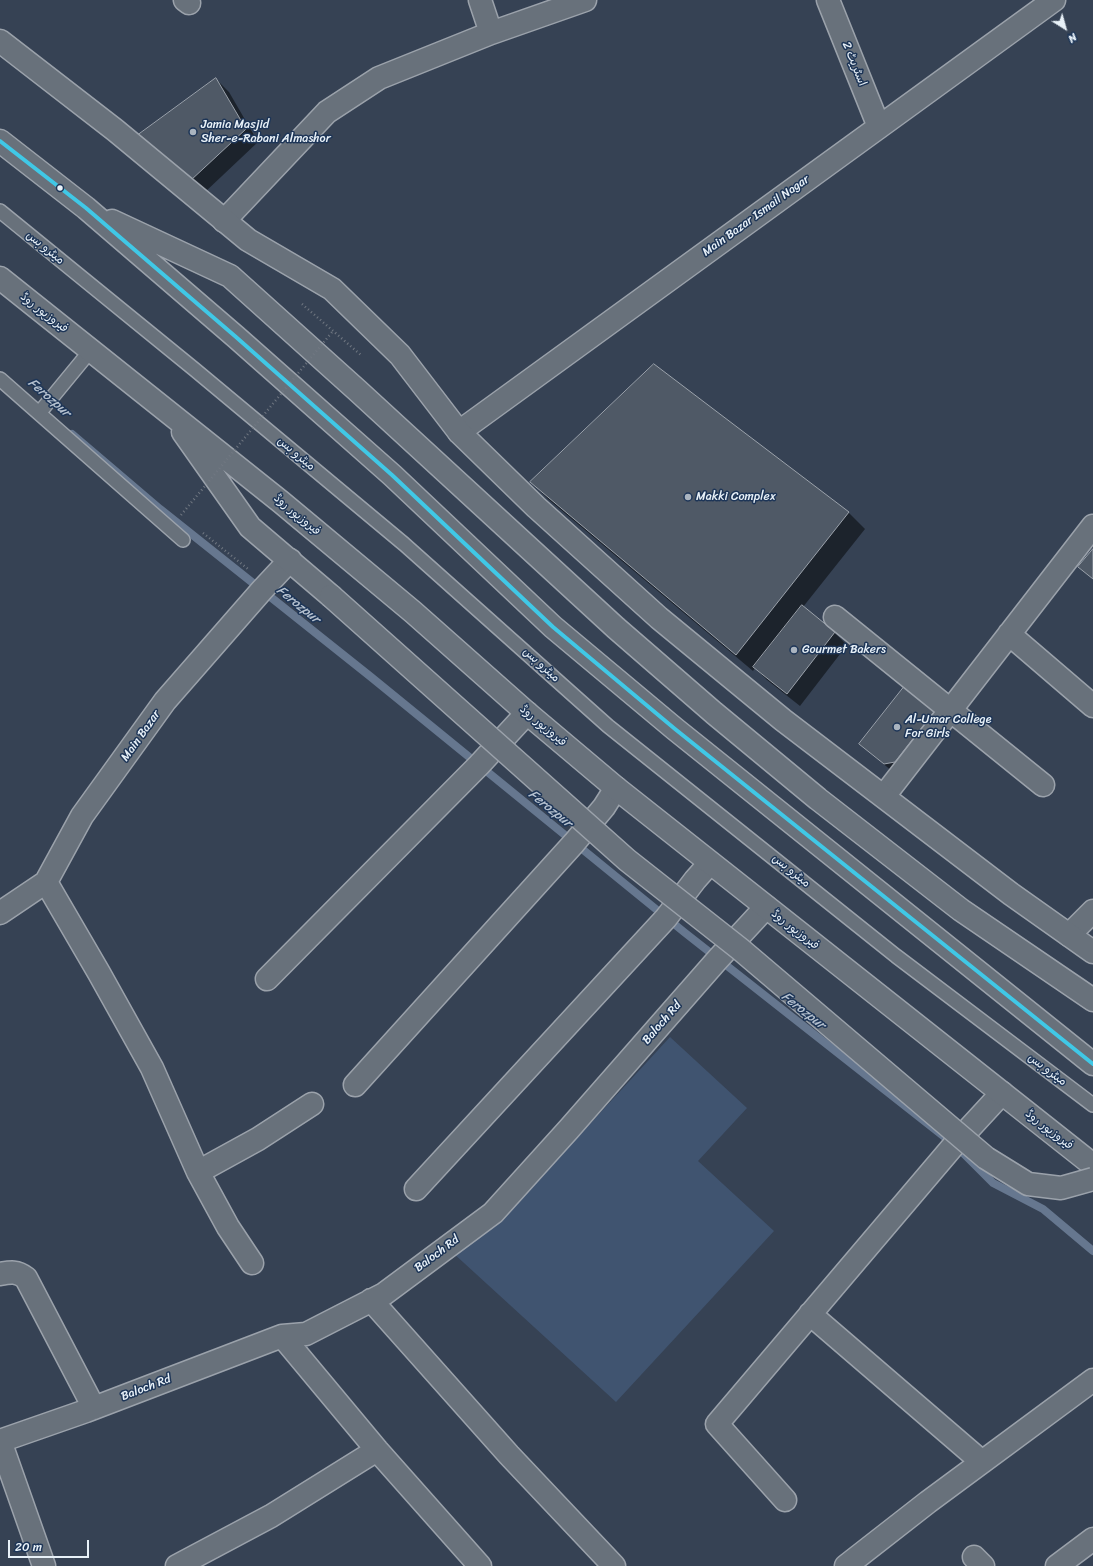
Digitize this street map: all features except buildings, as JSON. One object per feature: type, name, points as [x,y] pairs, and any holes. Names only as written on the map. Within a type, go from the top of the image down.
[{"type":"street","points":[[480,0],[491,33]]},
{"type":"street","points":[[224,221],[327,112],[379,78],[491,33],[585,0]]},
{"type":"street","name":"اسٹریٹ 2","points":[[828,0],[879,127]]},
{"type":"street","name":"Main Bazar Ismail Nagar","points":[[458,432],[1054,0]]},
{"type":"street","points":[[0,41],[115,130],[248,240],[332,289],[400,355],[458,432],[536,507],[659,618],[783,720],[1011,894],[1093,952]]},
{"type":"street","points":[[0,141],[86,208],[392,475],[552,627],[675,729],[1093,1064]]},
{"type":"street","points":[[86,208],[230,276],[358,391],[616,628],[720,718],[818,798],[961,910],[1093,1000]]},
{"type":"street","name":"فیروزپور روڈ","points":[[0,278],[168,410],[413,612],[527,713],[616,788],[1093,1165]]},
{"type":"street","points":[[168,410],[250,527],[331,596],[628,860],[740,949],[986,1158],[1028,1184],[1061,1188],[1093,1179]]},
{"type":"street","points":[[884,796],[1093,526]]},
{"type":"street","name":"Main Bazar","points":[[0,913],[46,882],[82,816],[165,701],[290,560]]},
{"type":"street","points":[[836,618],[1043,785]]},
{"type":"street","points":[[1009,634],[1093,706]]},
{"type":"street","points":[[267,978],[479,765],[527,713]]},
{"type":"street","points":[[356,1085],[574,843],[604,807],[616,788]]},
{"type":"street","points":[[416,1189],[666,918],[710,863]]},
{"type":"street","points":[[46,882],[152,1068],[198,1172],[228,1227],[252,1263]]},
{"type":"street","name":"Baloch Rd","points":[[0,1441],[94,1408],[282,1336],[306,1334],[384,1294],[493,1213],[766,907]]},
{"type":"street","points":[[1069,934],[1093,911]]},
{"type":"street","points":[[785,1500],[717,1424],[954,1144],[1002,1093]]},
{"type":"street","points":[[198,1172],[258,1139],[312,1104]]},
{"type":"street","points":[[0,1274],[13,1272],[20,1273],[26,1278],[94,1408]]},
{"type":"street","points":[[371,1300],[509,1455],[614,1566]]},
{"type":"street","points":[[810,1314],[982,1462]]},
{"type":"street","points":[[282,1336],[377,1450],[480,1566]]},
{"type":"street","points":[[846,1566],[982,1462],[1093,1380]]},
{"type":"street","points":[[0,1441],[44,1566]]},
{"type":"street","points":[[177,1566],[270,1516],[377,1450]]},
{"type":"street","points":[[1056,1566],[1093,1539]]},
{"type":"lane","name":"میٹرو بس","points":[[0,211],[194,369],[404,544],[608,726],[896,956],[1093,1105]]},
{"type":"lane","points":[[40,412],[91,350]]},
{"type":"lane","points":[[0,379],[40,412],[83,454],[183,540]]},
{"type":"path","points":[[297,300],[363,356]]},
{"type":"path","points":[[181,515],[333,331]]},
{"type":"shaded area","points":[[670,1037],[747,1108],[698,1161],[774,1231],[616,1402],[452,1252],[495,1227]]},
{"type":"waterway","name":"Ferozpur","points":[[72,434],[160,509],[371,677],[684,932],[946,1138]]},
{"type":"waterway","name":"Ferozpur","points":[[955,1145],[993,1183],[1043,1209],[1093,1251]]},
{"type":"transit line","points":[[0,141],[86,208],[236,337],[392,475],[553,627],[675,729],[1093,1064]]},
{"type":"place","name":"Jamia Masjid Sher-e-Rabani Almashor","points":[[193,132]]},
{"type":"place","name":"Makki Complex","points":[[688,497]]},
{"type":"place","name":"Gourmet Bakers","points":[[794,650]]},
{"type":"place","name":"Al-Umar College For Girls","points":[[897,727]]}]
